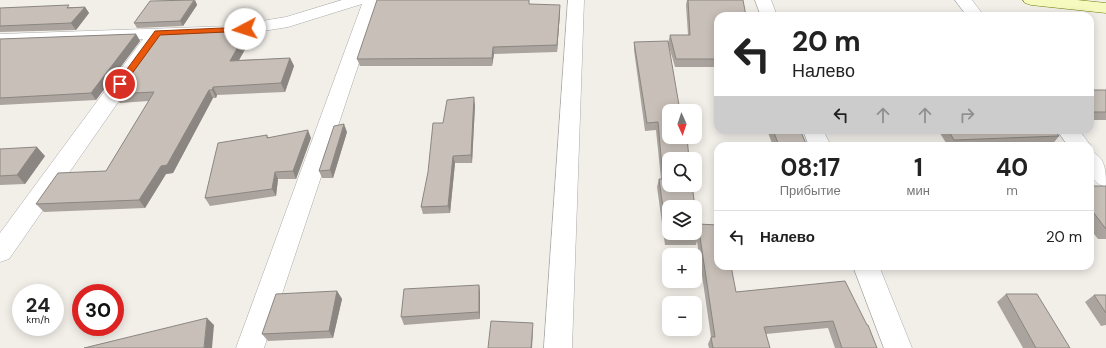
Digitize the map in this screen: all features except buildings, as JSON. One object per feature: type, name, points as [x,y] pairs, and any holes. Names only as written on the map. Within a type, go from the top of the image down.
[{"type":"main road","points":[[1031,0],[1106,8]]},
{"type":"street","points":[[0,39],[232,31],[272,26],[360,0]]},
{"type":"street","points":[[250,348],[372,0]]},
{"type":"street","points":[[558,348],[576,0]]},
{"type":"street","points":[[763,0],[768,12]]},
{"type":"street","points":[[963,0],[973,12]]},
{"type":"street","points":[[0,252],[157,33]]},
{"type":"street","points":[[1070,134],[1077,142]]},
{"type":"street","points":[[1094,164],[1106,179]]},
{"type":"street","points":[[868,270],[898,348]]},
{"type":"route","points":[[120,84],[157,33],[232,31],[245,29]]}]
